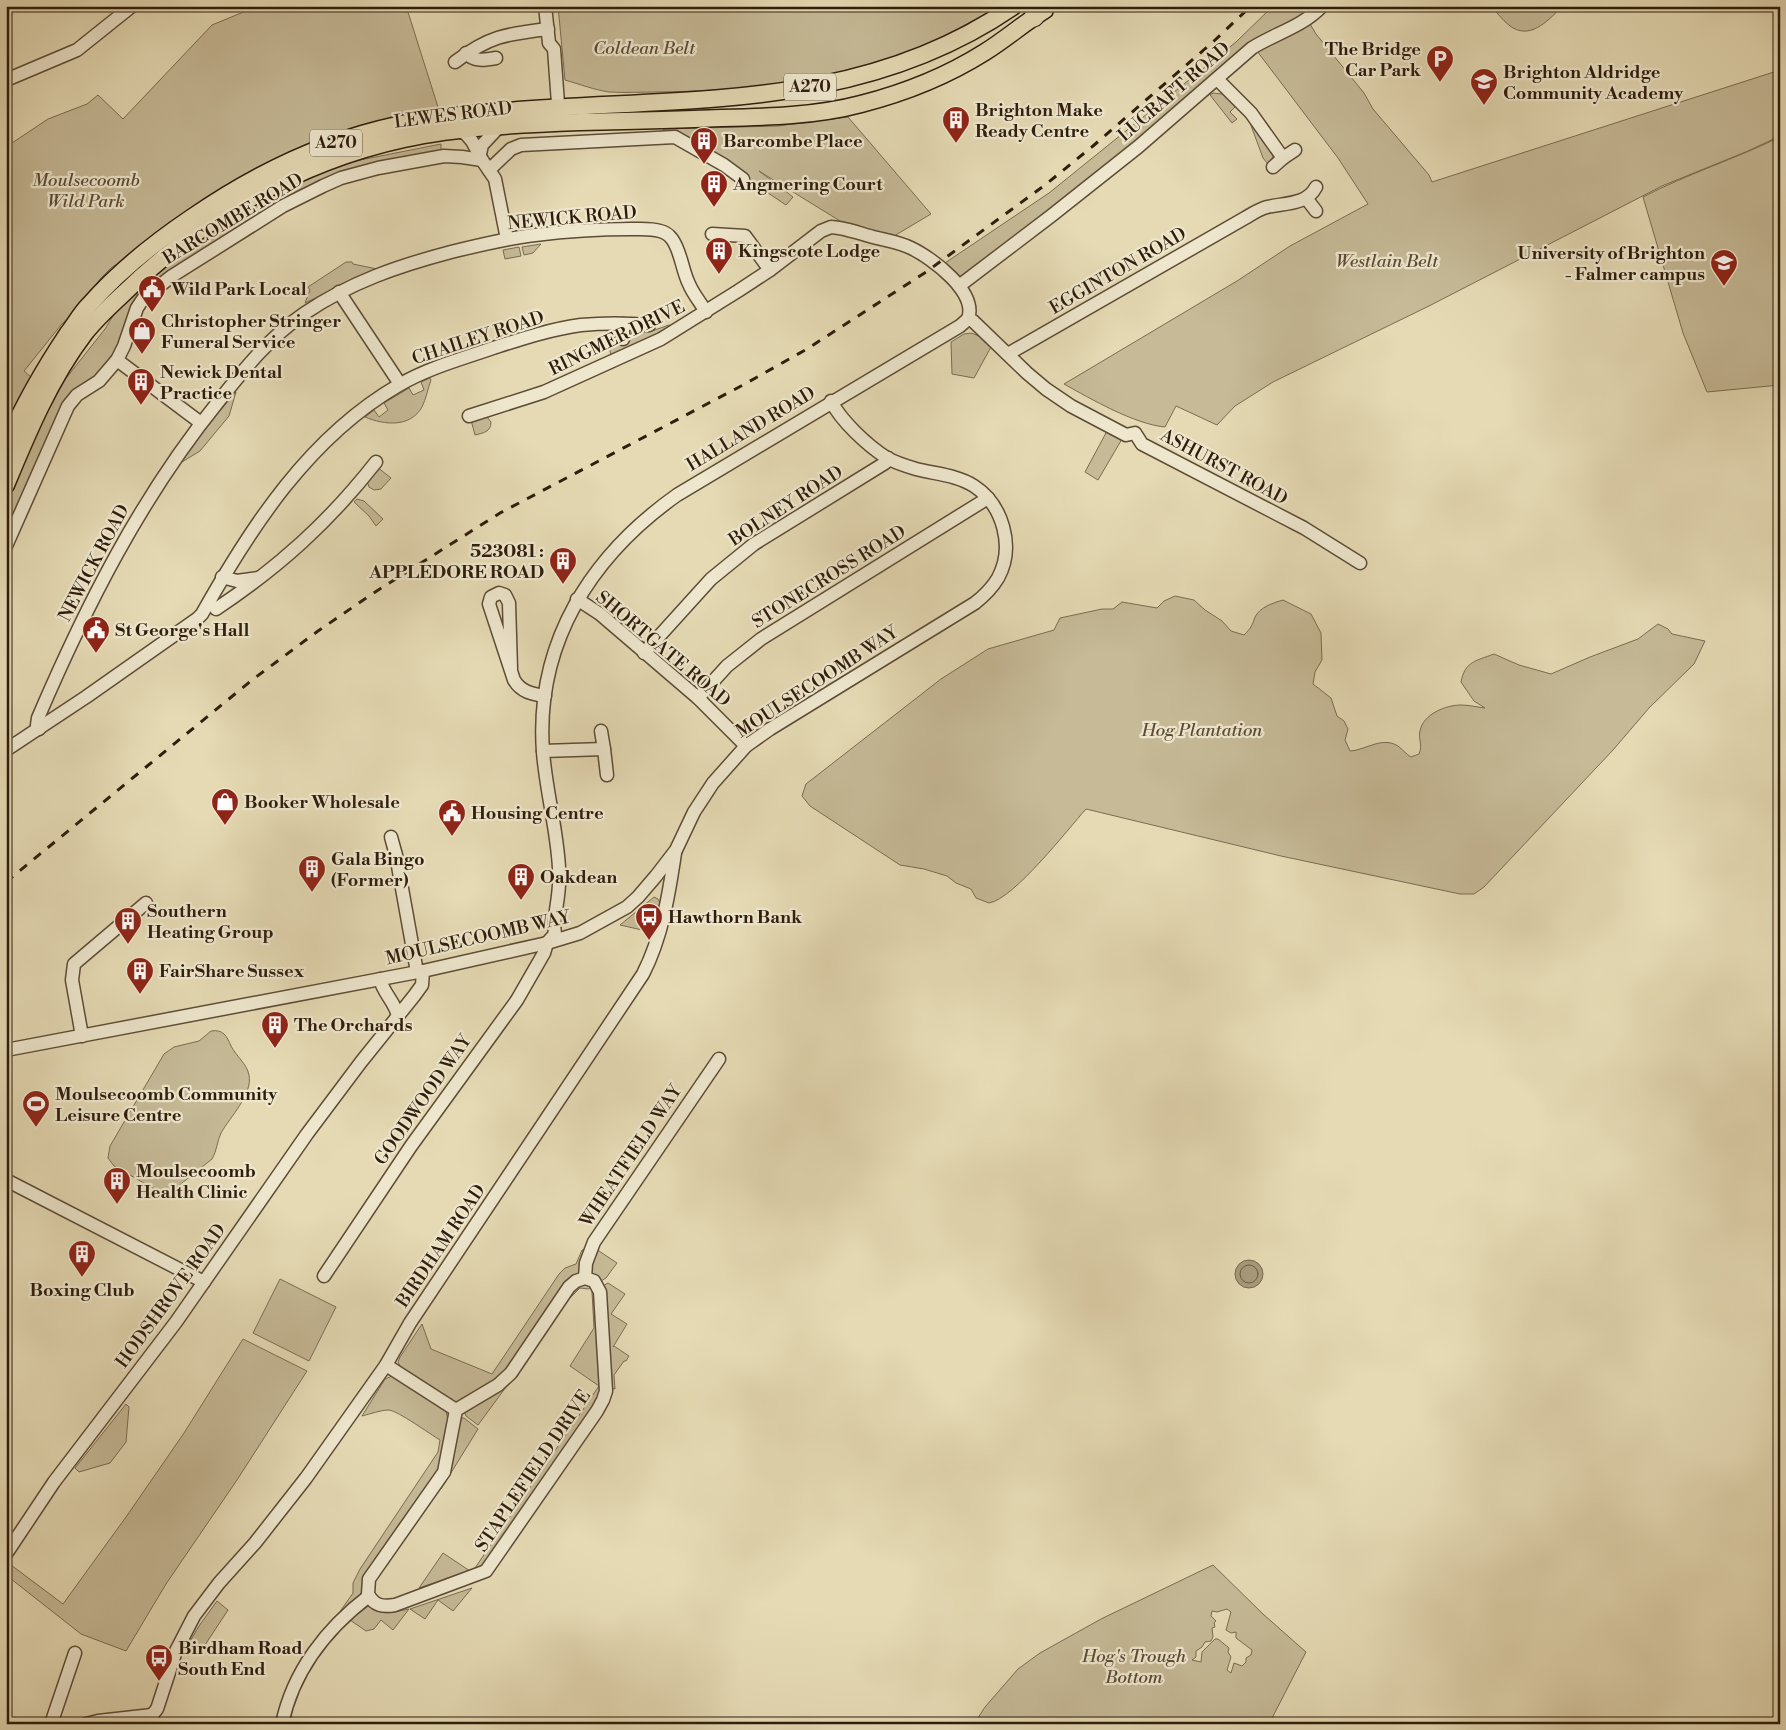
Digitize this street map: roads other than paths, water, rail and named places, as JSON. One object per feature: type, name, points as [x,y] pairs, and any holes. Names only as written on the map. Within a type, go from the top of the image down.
[{"type":"main road","name":"LEWES ROAD","points":[[6,485],[28,431],[58,373],[86,331],[146,271],[180,243],[216,218],[299,173],[346,154],[406,138],[456,131],[498,128],[554,115],[801,89],[834,83],[867,75],[912,60],[964,37],[1014,6]]},
{"type":"main road","name":"A270","points":[[1038,12],[1051,6]]},
{"type":"main road","name":"LEWES ROAD","points":[[6,445],[27,399],[46,365],[87,306],[148,249],[171,231],[247,183],[293,159],[341,141],[398,124],[458,116],[554,115],[751,118],[820,112],[860,104],[904,90],[946,73],[983,53],[1018,30],[1038,12]]},
{"type":"main road","points":[[398,124],[452,121],[456,131]]},
{"type":"street","points":[[545,6],[549,43],[546,49],[554,115]]},
{"type":"street","name":"LUCRAFT ROAD","points":[[959,286],[1132,153],[1252,48],[1266,39],[1312,17],[1322,6]]},
{"type":"street","points":[[6,80],[77,50],[125,9]]},
{"type":"street","points":[[455,62],[490,39],[548,29]]},
{"type":"street","points":[[466,53],[470,58],[479,60],[496,58]]},
{"type":"street","points":[[1217,79],[1251,113],[1283,158]]},
{"type":"street","points":[[484,161],[482,144],[498,128]]},
{"type":"street","points":[[456,131],[470,138],[497,184],[508,239]]},
{"type":"street","points":[[484,161],[521,144],[672,137],[685,141],[727,161],[743,179]]},
{"type":"street","points":[[1273,167],[1295,150]]},
{"type":"street","name":"BARCOMBE ROAD","points":[[6,546],[68,406],[77,395],[100,381],[117,360],[124,346],[137,308],[143,299],[172,276],[283,206],[341,178],[378,168],[444,156],[484,161]]},
{"type":"street","points":[[1316,187],[1313,193],[1306,198],[1316,211]]},
{"type":"street","name":"EGGINTON ROAD","points":[[1008,354],[1248,222],[1261,209],[1296,202],[1306,198]]},
{"type":"street","name":"RINGMER DRIVE","points":[[469,416],[544,392],[662,339],[770,270],[821,231],[831,227],[843,228],[907,246],[948,274],[959,286]]},
{"type":"street","name":"NEWICK ROAD","points":[[39,729],[37,722],[41,710],[84,615],[141,511],[201,423],[240,374],[274,338],[303,315],[340,292],[370,277],[393,268],[466,248],[508,239],[583,231],[644,229],[661,231],[670,237],[674,243],[688,283],[706,312]]},
{"type":"street","points":[[712,234],[745,236],[770,270]]},
{"type":"street","points":[[959,286],[970,304],[968,319]]},
{"type":"street","points":[[340,292],[400,384]]},
{"type":"street","name":"ASHURST ROAD","points":[[968,319],[973,321],[1036,382],[1071,406],[1126,435],[1135,433],[1142,444],[1304,528],[1360,563]]},
{"type":"street","name":"HALLAND ROAD","points":[[543,751],[542,724],[549,673],[555,651],[566,621],[577,599],[619,543],[658,508],[712,472],[960,326],[968,319]]},
{"type":"street","points":[[623,324],[623,339]]},
{"type":"street","name":"CHAILEY ROAD","points":[[6,750],[39,729],[202,614],[222,577],[262,515],[290,480],[308,460],[358,413],[400,384],[438,366],[534,336],[581,325],[649,325]]},
{"type":"street","points":[[117,360],[201,423]]},
{"type":"street","name":"MOULSECOOMB WAY","points":[[6,1050],[380,979],[547,943],[592,928],[627,907],[646,888],[676,850],[694,812],[708,790],[746,746],[778,724],[950,619],[984,595],[994,584],[1002,568],[1005,542],[1002,523],[995,507],[978,488],[965,481],[916,469],[888,458],[856,432],[831,402]]},
{"type":"street","name":"BOLNEY ROAD","points":[[644,653],[711,579],[754,544],[885,463],[888,458]]},
{"type":"street","points":[[216,609],[263,576],[295,550],[357,486],[376,462]]},
{"type":"street","name":"STONECROSS ROAD","points":[[698,698],[727,666],[761,639],[988,498]]},
{"type":"street","points":[[222,577],[231,581],[243,581],[263,576]]},
{"type":"street","points":[[511,669],[509,603],[505,595],[499,593],[491,597],[489,604],[514,680],[521,689],[546,696]]},
{"type":"street","name":"SHORTGATE ROAD","points":[[577,599],[600,614],[698,698],[746,746]]},
{"type":"street","points":[[602,730],[607,775]]},
{"type":"street","points":[[543,751],[604,749]]},
{"type":"street","name":"GOODWOOD WAY","points":[[324,1276],[411,1146],[517,1000],[544,953],[547,943],[555,934],[554,925],[560,870],[545,779],[543,751]]},
{"type":"street","points":[[391,837],[420,971]]},
{"type":"street","name":"BIRDHAM ROAD","points":[[153,1720],[183,1635],[202,1604],[255,1543],[306,1478],[386,1365],[410,1323],[643,974],[654,950],[664,916],[676,850]]},
{"type":"street","points":[[82,1036],[72,980],[74,964],[146,903]]},
{"type":"street","name":"HODSHROVE ROAD","points":[[8,1551],[54,1482],[127,1388],[204,1282],[306,1134],[360,1062],[422,985],[420,971]]},
{"type":"street","points":[[380,979],[381,985],[397,1010],[398,1016]]},
{"type":"street","name":"WHEATFIELD WAY","points":[[585,1278],[586,1263],[594,1242],[719,1059]]},
{"type":"street","points":[[6,1180],[204,1282]]},
{"type":"street","points":[[282,1724],[290,1695],[312,1654],[341,1621],[369,1596],[368,1584],[371,1576],[444,1472],[456,1410],[498,1385],[511,1373],[571,1284],[578,1279],[585,1278]]},
{"type":"street","name":"STAPLEFIELD DRIVE","points":[[369,1596],[374,1602],[382,1606],[395,1605],[486,1571],[569,1451],[603,1400],[606,1391],[600,1292],[594,1281],[585,1278]]},
{"type":"street","points":[[386,1365],[456,1410]]},
{"type":"street","points":[[51,1724],[74,1653]]},
{"type":"street","points":[[86,1724],[153,1720]]},
{"type":"water","points":[[1249,1260],[1259,1264],[1263,1274],[1259,1284],[1249,1288],[1239,1284],[1235,1274],[1239,1264]]},
{"type":"railway","points":[[6,882],[252,680],[372,594],[500,513],[743,385],[807,349],[926,272],[1045,185],[1093,146],[1214,41],[1251,6]]},
{"type":"place","name":"The Bridge Car Park","points":[[1440,83]]},
{"type":"place","name":"Brighton Aldridge Community Academy","points":[[1484,106]]},
{"type":"place","name":"Brighton Make Ready Centre","points":[[956,144]]},
{"type":"place","name":"Barcombe Place","points":[[704,165]]},
{"type":"place","name":"Angmering Court","points":[[714,208]]},
{"type":"place","name":"Kingscote Lodge","points":[[719,275]]},
{"type":"place","name":"University of Brighton - Falmer campus","points":[[1724,287]]},
{"type":"place","name":"Wild Park Local","points":[[152,313]]},
{"type":"place","name":"Christopher Stringer Funeral Service","points":[[142,355]]},
{"type":"place","name":"Newick Dental Practice","points":[[141,406]]},
{"type":"place","name":"523081 : APPLEDORE ROAD","points":[[563,585]]},
{"type":"place","name":"St George's Hall","points":[[96,654]]},
{"type":"place","name":"Booker Wholesale","points":[[225,826]]},
{"type":"place","name":"Housing Centre","points":[[452,837]]},
{"type":"place","name":"Gala Bingo (Former)","points":[[312,893]]},
{"type":"place","name":"Oakdean","points":[[521,901]]},
{"type":"place","name":"Hawthorn Bank","points":[[649,941]]},
{"type":"place","name":"Southern Heating Group","points":[[128,945]]},
{"type":"place","name":"FairShare Sussex","points":[[140,995]]},
{"type":"place","name":"The Orchards","points":[[275,1049]]},
{"type":"place","name":"Moulsecoomb Community Leisure Centre","points":[[36,1128]]},
{"type":"place","name":"Moulsecoomb Health Clinic","points":[[117,1205]]},
{"type":"place","name":"Boxing Club","points":[[82,1278]]},
{"type":"place","name":"Birdham Road South End","points":[[159,1682]]},
{"type":"park label","name":"Coldean Belt","points":[[644,48]]},
{"type":"park label","name":"Moulsecoomb Wild Park","points":[[86,190]]},
{"type":"park label","name":"Westlain Belt","points":[[1387,261]]},
{"type":"park label","name":"Hog Plantation","points":[[1202,730]]},
{"type":"park label","name":"Hog's Trough Bottom","points":[[1134,1666]]}]
